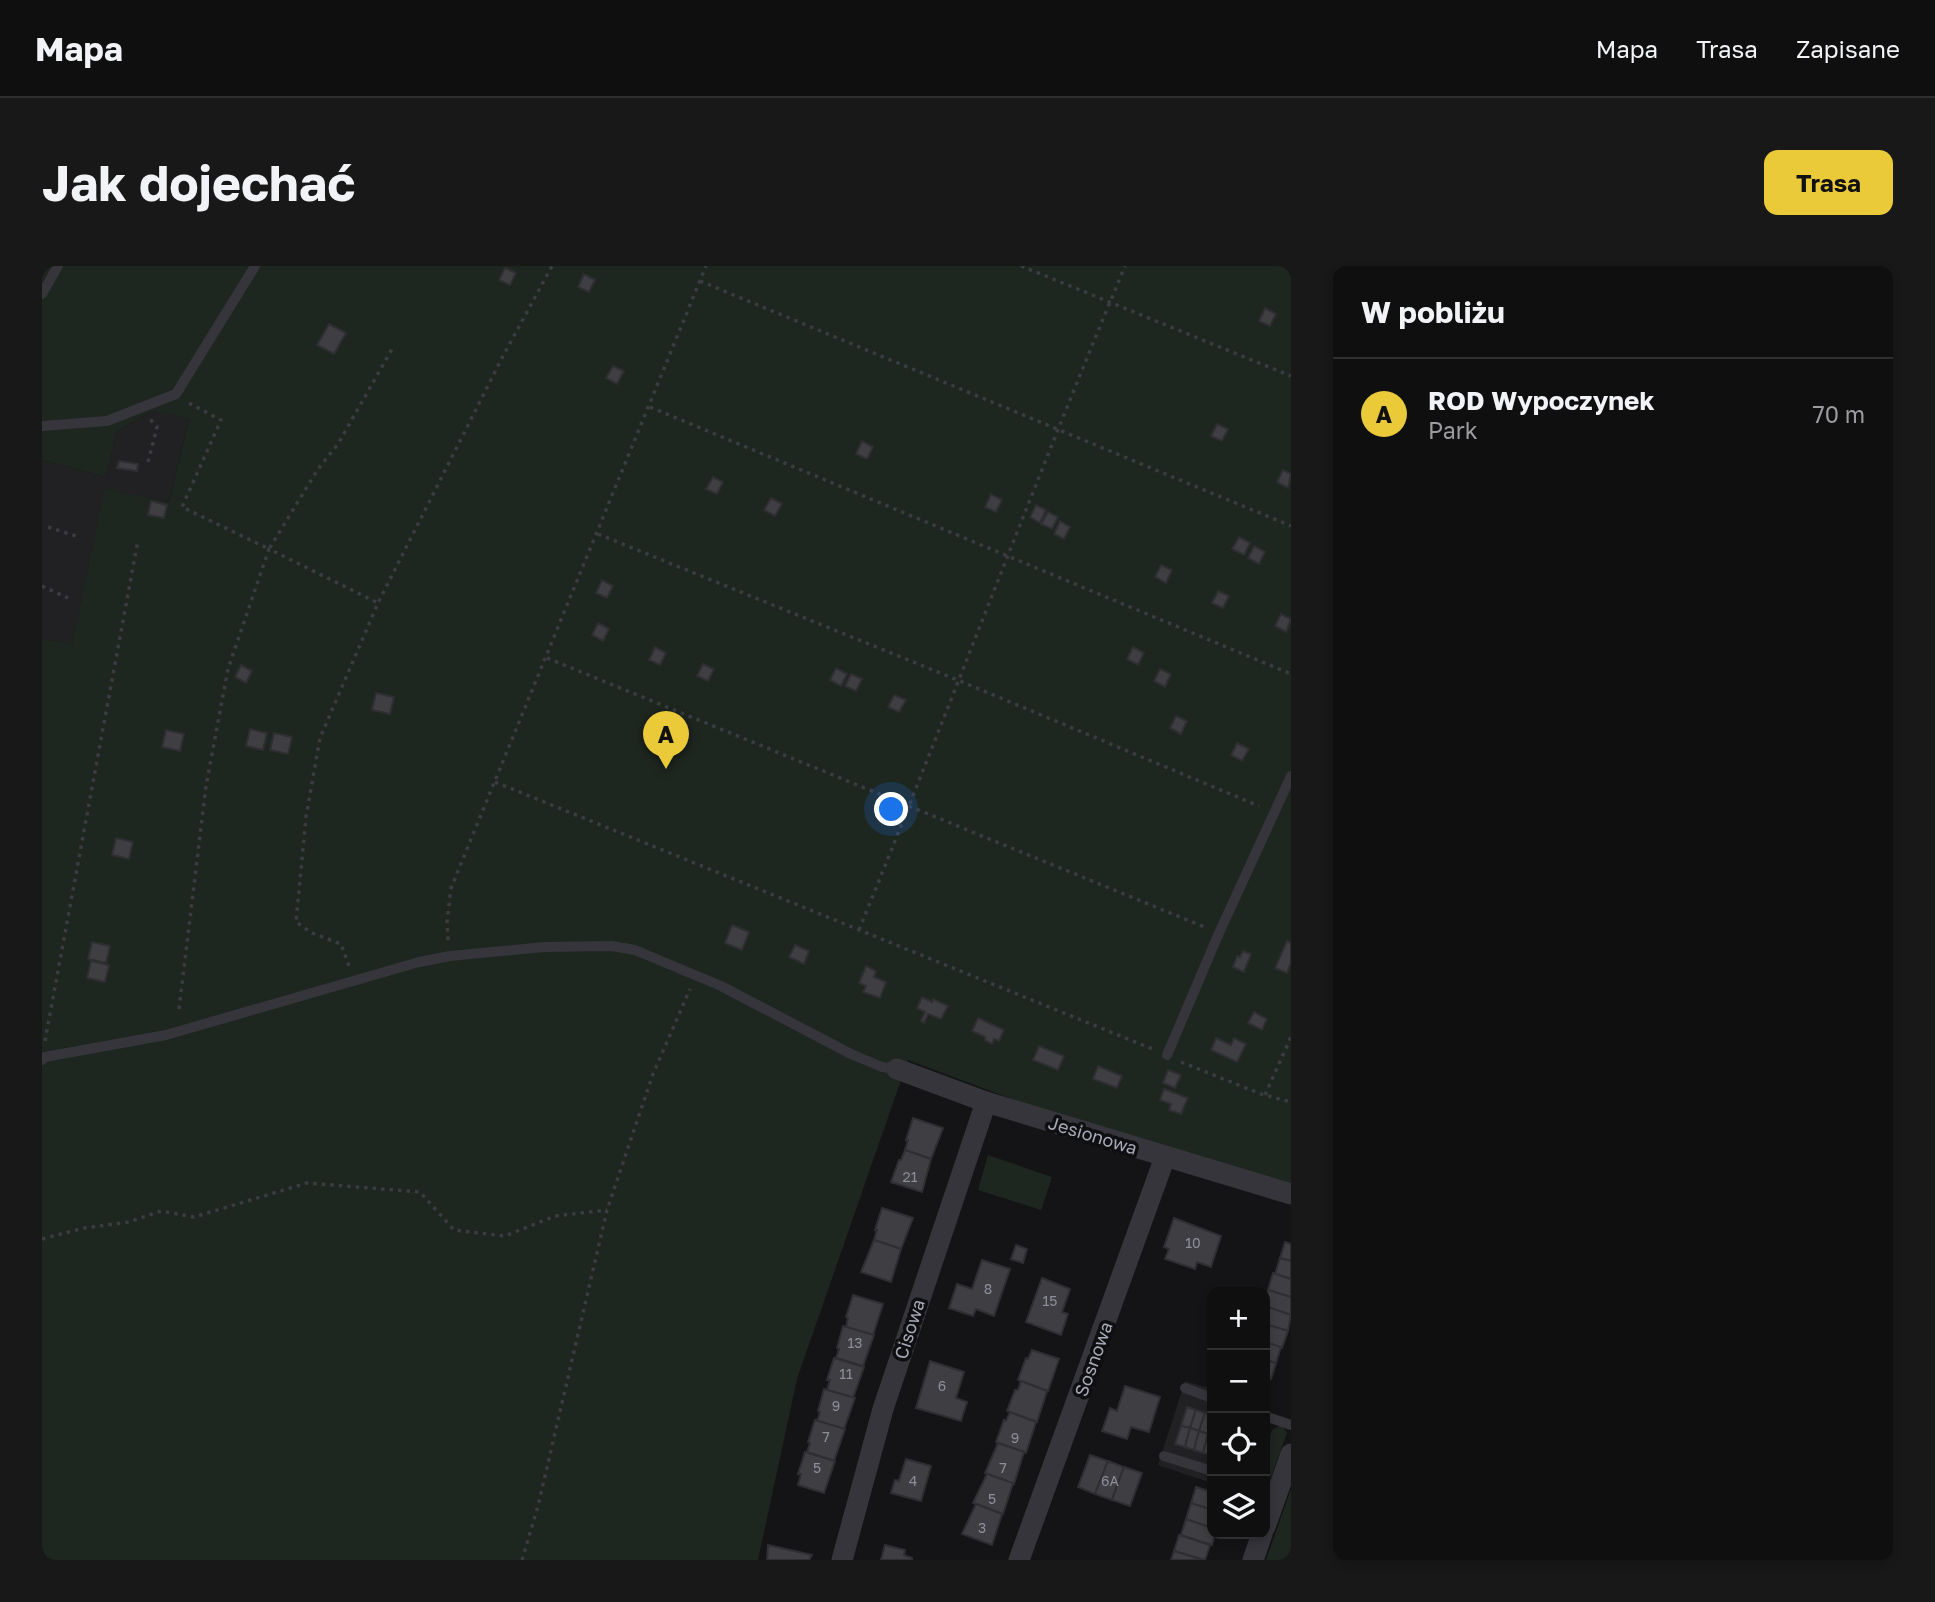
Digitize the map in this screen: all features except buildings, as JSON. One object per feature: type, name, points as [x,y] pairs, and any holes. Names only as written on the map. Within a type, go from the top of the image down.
[{"type":"street","name":"Jesionowa","points":[[897,1069],[986,1102],[1291,1194]]},
{"type":"street","name":"Cisowa","points":[[842,1560],[887,1397],[986,1102]]},
{"type":"street","name":"Sosnowa","points":[[1019,1560],[1165,1157]]},
{"type":"street","points":[[1271,1489],[1291,1454]]},
{"type":"street","points":[[1253,1560],[1260,1539]]},
{"type":"lane","points":[[42,294],[58,266]]},
{"type":"lane","points":[[42,426],[107,421],[176,394],[255,266]]},
{"type":"lane","points":[[1167,1055],[1291,776]]},
{"type":"lane","points":[[44,1058],[166,1035],[419,962],[450,956],[545,947],[612,946],[646,954],[721,986],[851,1054],[882,1067],[897,1069]]},
{"type":"lane","points":[[1185,1388],[1207,1396]]},
{"type":"lane","points":[[1270,1418],[1291,1425]]},
{"type":"lane","points":[[1164,1456],[1207,1469]]},
{"type":"path","points":[[353,981],[341,944],[312,933],[296,922],[306,817],[320,738],[377,603],[552,266]]},
{"type":"path","points":[[450,956],[447,922],[451,888],[706,266]]},
{"type":"path","points":[[1021,266],[1291,376]]},
{"type":"path","points":[[859,930],[1125,266]]},
{"type":"path","points":[[700,281],[1291,526]]},
{"type":"path","points":[[179,1009],[206,786],[228,668],[269,549],[318,469],[338,444],[392,349]]},
{"type":"path","points":[[176,394],[221,420],[183,508],[377,603]]},
{"type":"path","points":[[649,407],[1291,674]]},
{"type":"path","points":[[146,415],[157,427],[148,462]]},
{"type":"path","points":[[47,527],[79,537]]},
{"type":"path","points":[[598,534],[960,681],[1274,813]]},
{"type":"path","points":[[44,1058],[45,1037],[138,540]]},
{"type":"path","points":[[42,586],[68,598]]},
{"type":"path","points":[[546,658],[1219,933]]},
{"type":"path","points":[[495,782],[1265,1095],[1291,1102]]},
{"type":"path","points":[[522,1560],[538,1506],[607,1210],[653,1074],[696,977]]},
{"type":"path","points":[[1265,1095],[1291,1037]]},
{"type":"path","points":[[42,1239],[84,1228],[128,1222],[161,1210],[194,1217],[307,1183],[419,1192],[454,1230],[505,1236],[555,1216],[607,1210]]},
{"type":"shaded area","points":[[42,266],[1291,266],[1291,1184],[1055,1115],[908,1060],[797,1379],[758,1560],[42,1560],[42,639],[72,644],[104,489],[169,502],[189,419],[153,411],[117,431],[106,477],[42,460]]},
{"type":"shaded area","points":[[153,411],[189,418],[169,502],[104,490],[72,645],[42,639],[42,460],[106,477],[117,431]]},
{"type":"shaded area","points":[[988,1155],[1052,1177],[1041,1210],[978,1190]]},
{"type":"shaded area","points":[[1185,1381],[1207,1388],[1207,1481],[1158,1465]]},
{"type":"shaded area","points":[[1279,1426],[1287,1433],[1270,1477],[1270,1436],[1272,1430]]},
{"type":"shaded area","points":[[1291,1489],[1291,1560],[1266,1560]]},
{"type":"place","name":"ROD Wypoczynek","points":[[666,769]]}]
